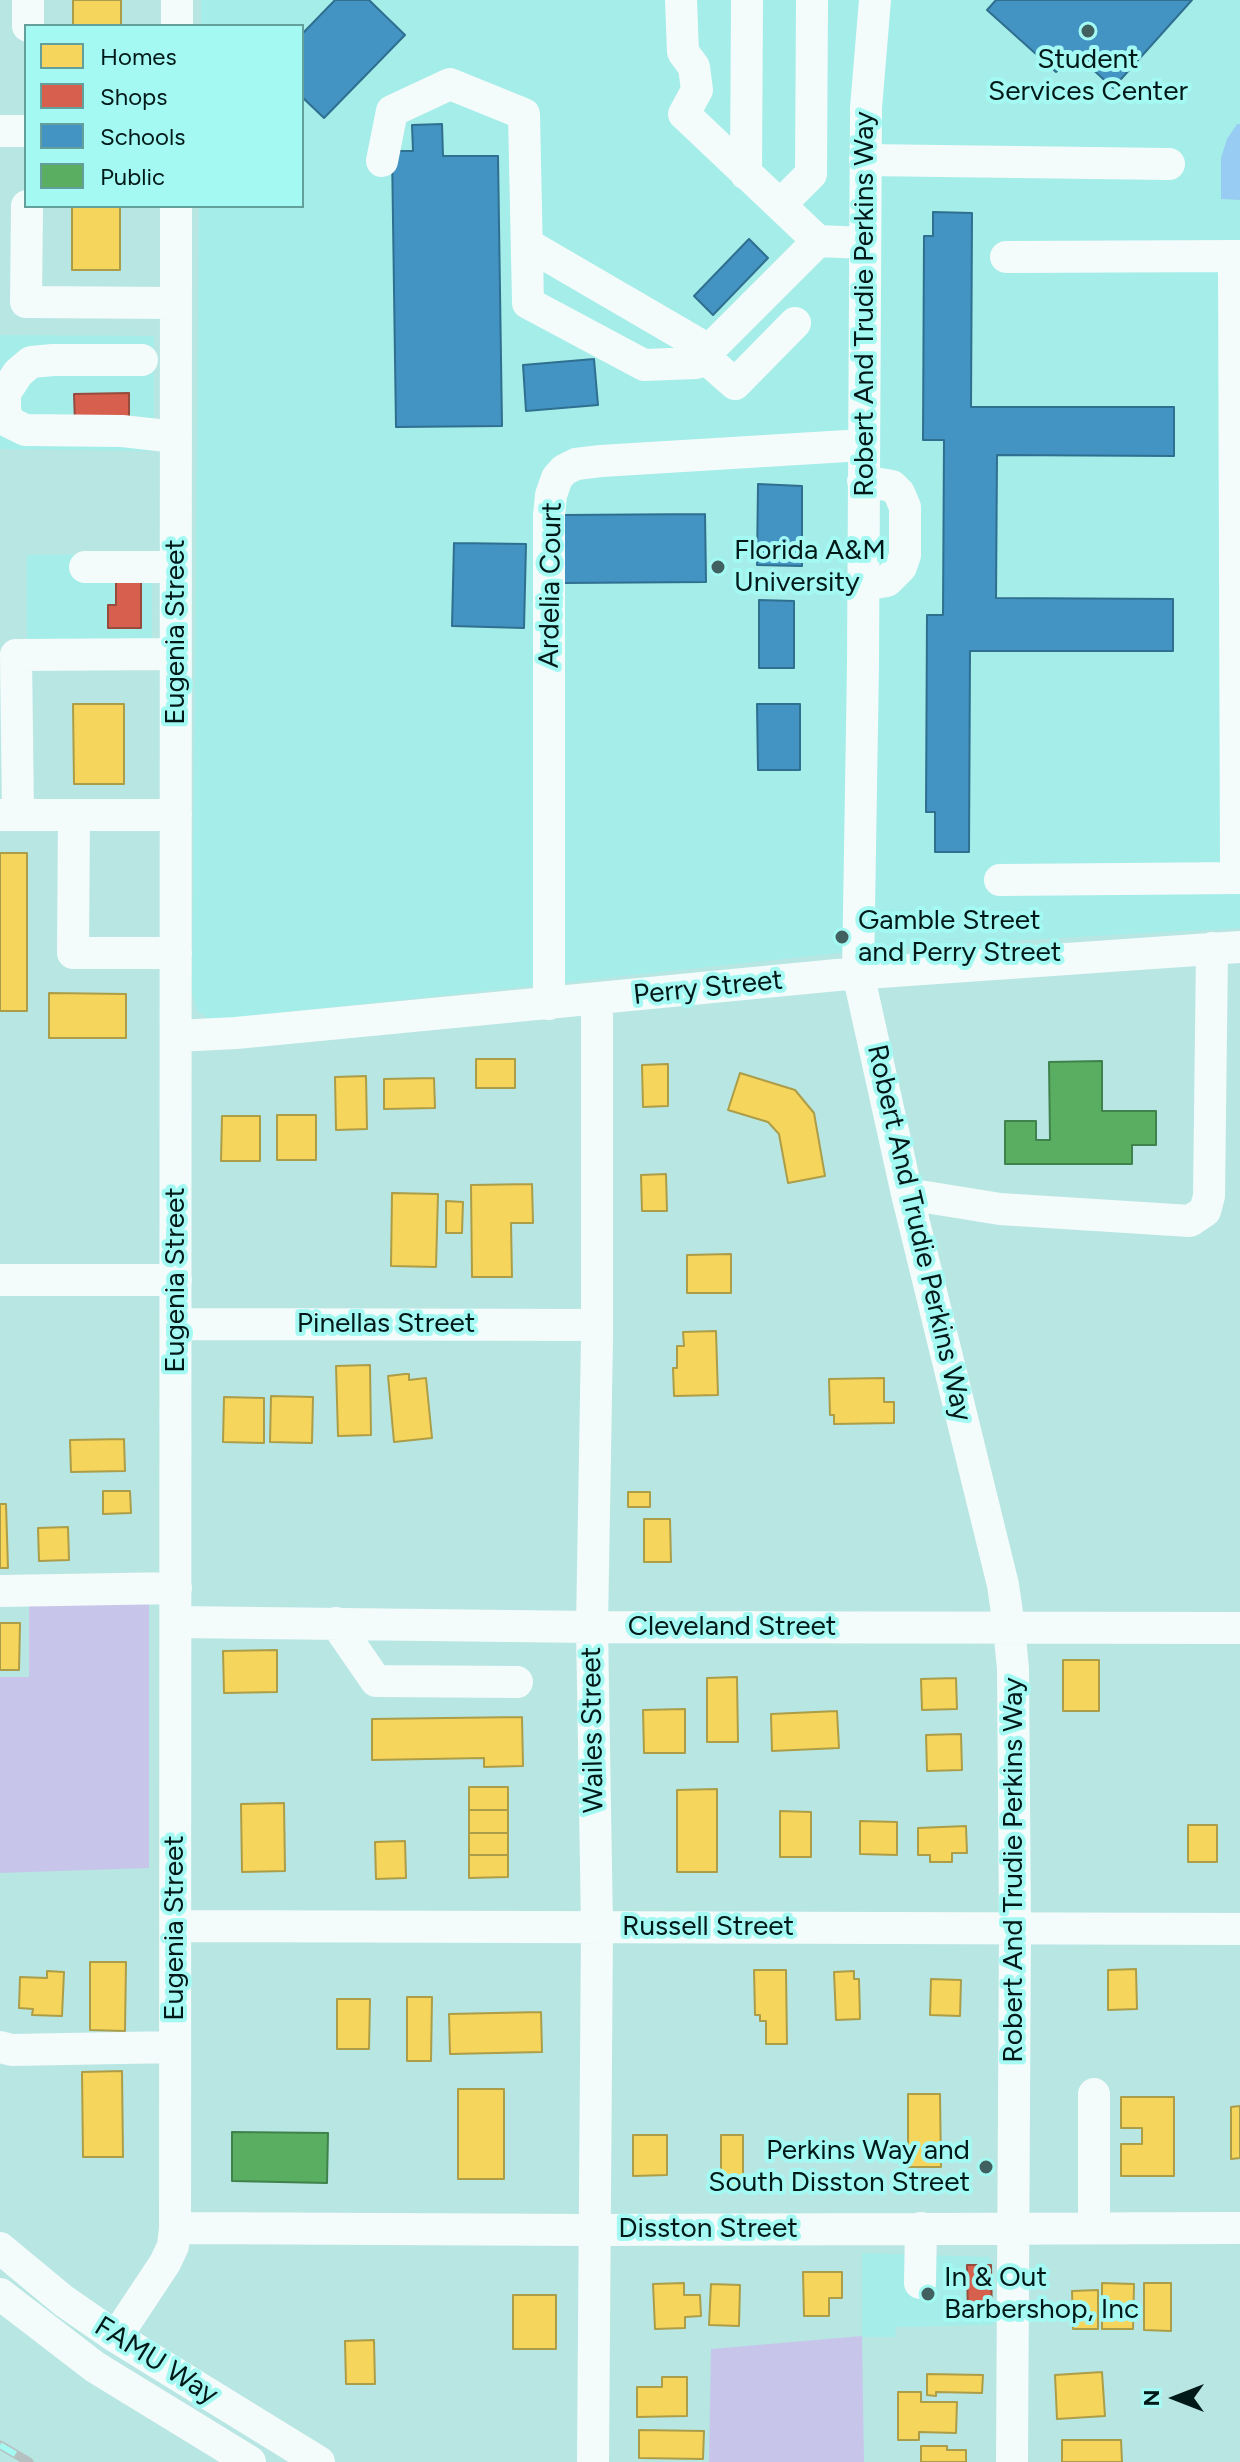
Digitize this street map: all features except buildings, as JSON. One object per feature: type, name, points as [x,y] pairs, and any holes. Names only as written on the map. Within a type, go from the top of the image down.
[{"type":"street","points":[[28,0],[28,24]]},
{"type":"street","points":[[177,0],[177,24]]},
{"type":"street","points":[[681,0],[683,52],[694,67],[697,90],[684,114],[818,241],[865,243]]},
{"type":"street","points":[[746,174],[747,0]]},
{"type":"street","points":[[780,205],[811,174],[812,0]]},
{"type":"street","name":"Robert And Trudie Perkins Way","points":[[875,0],[865,160],[858,973],[907,1194],[1003,1585],[1009,1627],[1013,1669],[1015,1927],[1012,2462]]},
{"type":"street","points":[[382,161],[392,111],[450,84],[524,114],[528,303],[644,365],[696,363],[818,241]]},
{"type":"street","points":[[0,131],[24,131]]},
{"type":"street","points":[[865,160],[1169,164]]},
{"type":"street","points":[[27,208],[26,302],[176,303]]},
{"type":"street","name":"Eugenia Street","points":[[116,2337],[165,2263],[173,2246],[175,2228],[176,208]]},
{"type":"street","points":[[527,244],[706,353],[735,384],[795,323]]},
{"type":"street","points":[[1000,880],[1238,878],[1237,256],[1006,257]]},
{"type":"street","points":[[142,360],[31,362],[18,373],[5,393],[5,411],[9,422],[25,430],[122,431],[176,437]]},
{"type":"street","name":"Ardelia Court","points":[[549,1004],[549,515],[557,478],[576,464],[601,461],[863,445]]},
{"type":"street","points":[[85,567],[176,567]]},
{"type":"street","points":[[176,654],[16,655],[9,815],[176,815]]},
{"type":"street","points":[[74,815],[73,953],[176,953]]},
{"type":"street","points":[[907,1194],[1000,1209],[1190,1221],[1205,1211],[1209,1196],[1226,948]]},
{"type":"street","name":"Perry Street","points":[[176,1036],[549,1004],[858,973],[1226,948]]},
{"type":"street","name":"Wailes Street","points":[[593,2462],[597,1927],[592,1627],[597,1325],[597,999]]},
{"type":"street","points":[[0,1280],[176,1280]]},
{"type":"street","name":"Pinellas Street","points":[[176,1324],[597,1325]]},
{"type":"street","points":[[0,1591],[176,1588]]},
{"type":"street","name":"Cleveland Street","points":[[176,1622],[592,1627],[1240,1628]]},
{"type":"street","points":[[336,1623],[376,1681],[517,1682]]},
{"type":"street","name":"Russell Street","points":[[175,1926],[1240,1929]]},
{"type":"street","points":[[0,2047],[12,2050],[175,2047]]},
{"type":"street","points":[[1094,2094],[1094,2228]]},
{"type":"street","name":"Disston Street","points":[[175,2228],[1240,2228]]},
{"type":"street","points":[[920,2283],[921,2228]]},
{"type":"street","name":"FAMU Way","points":[[0,2248],[64,2301],[116,2337],[319,2462]]},
{"type":"street","name":"FAMU Way","points":[[0,2294],[95,2367],[250,2462]]},
{"type":"shaded area","name":"Florida A&M University","points":[[201,0],[1240,0],[1240,928],[896,947],[211,1020],[197,1011],[192,993],[199,208],[304,208],[304,24],[201,24]]},
{"type":"shaded area","points":[[1240,124],[1240,200],[1221,199],[1221,158],[1227,139]]},
{"type":"shaded area","points":[[0,335],[154,336],[154,451],[0,449]]},
{"type":"shaded area","points":[[152,554],[152,639],[27,639],[27,555]]},
{"type":"shaded area","points":[[29,1603],[149,1603],[149,1868],[0,1873],[0,1677],[29,1677]]},
{"type":"shaded area","name":"In & Out Barbershop, Inc","points":[[862,2253],[989,2257],[993,2262],[993,2325],[896,2327],[895,2337],[862,2337]]},
{"type":"shaded area","points":[[862,2336],[864,2462],[709,2462],[711,2349]]},
{"type":"railway","points":[[0,2445],[29,2462]]},
{"type":"place","name":"Student Services Center","points":[[1088,31]]},
{"type":"place","name":"Florida A&M University","points":[[718,567]]},
{"type":"place","name":"Gamble Street and Perry Street","points":[[842,937]]},
{"type":"place","name":"Perkins Way and South Disston Street","points":[[986,2167]]},
{"type":"place","name":"In & Out Barbershop, Inc","points":[[928,2294]]}]
